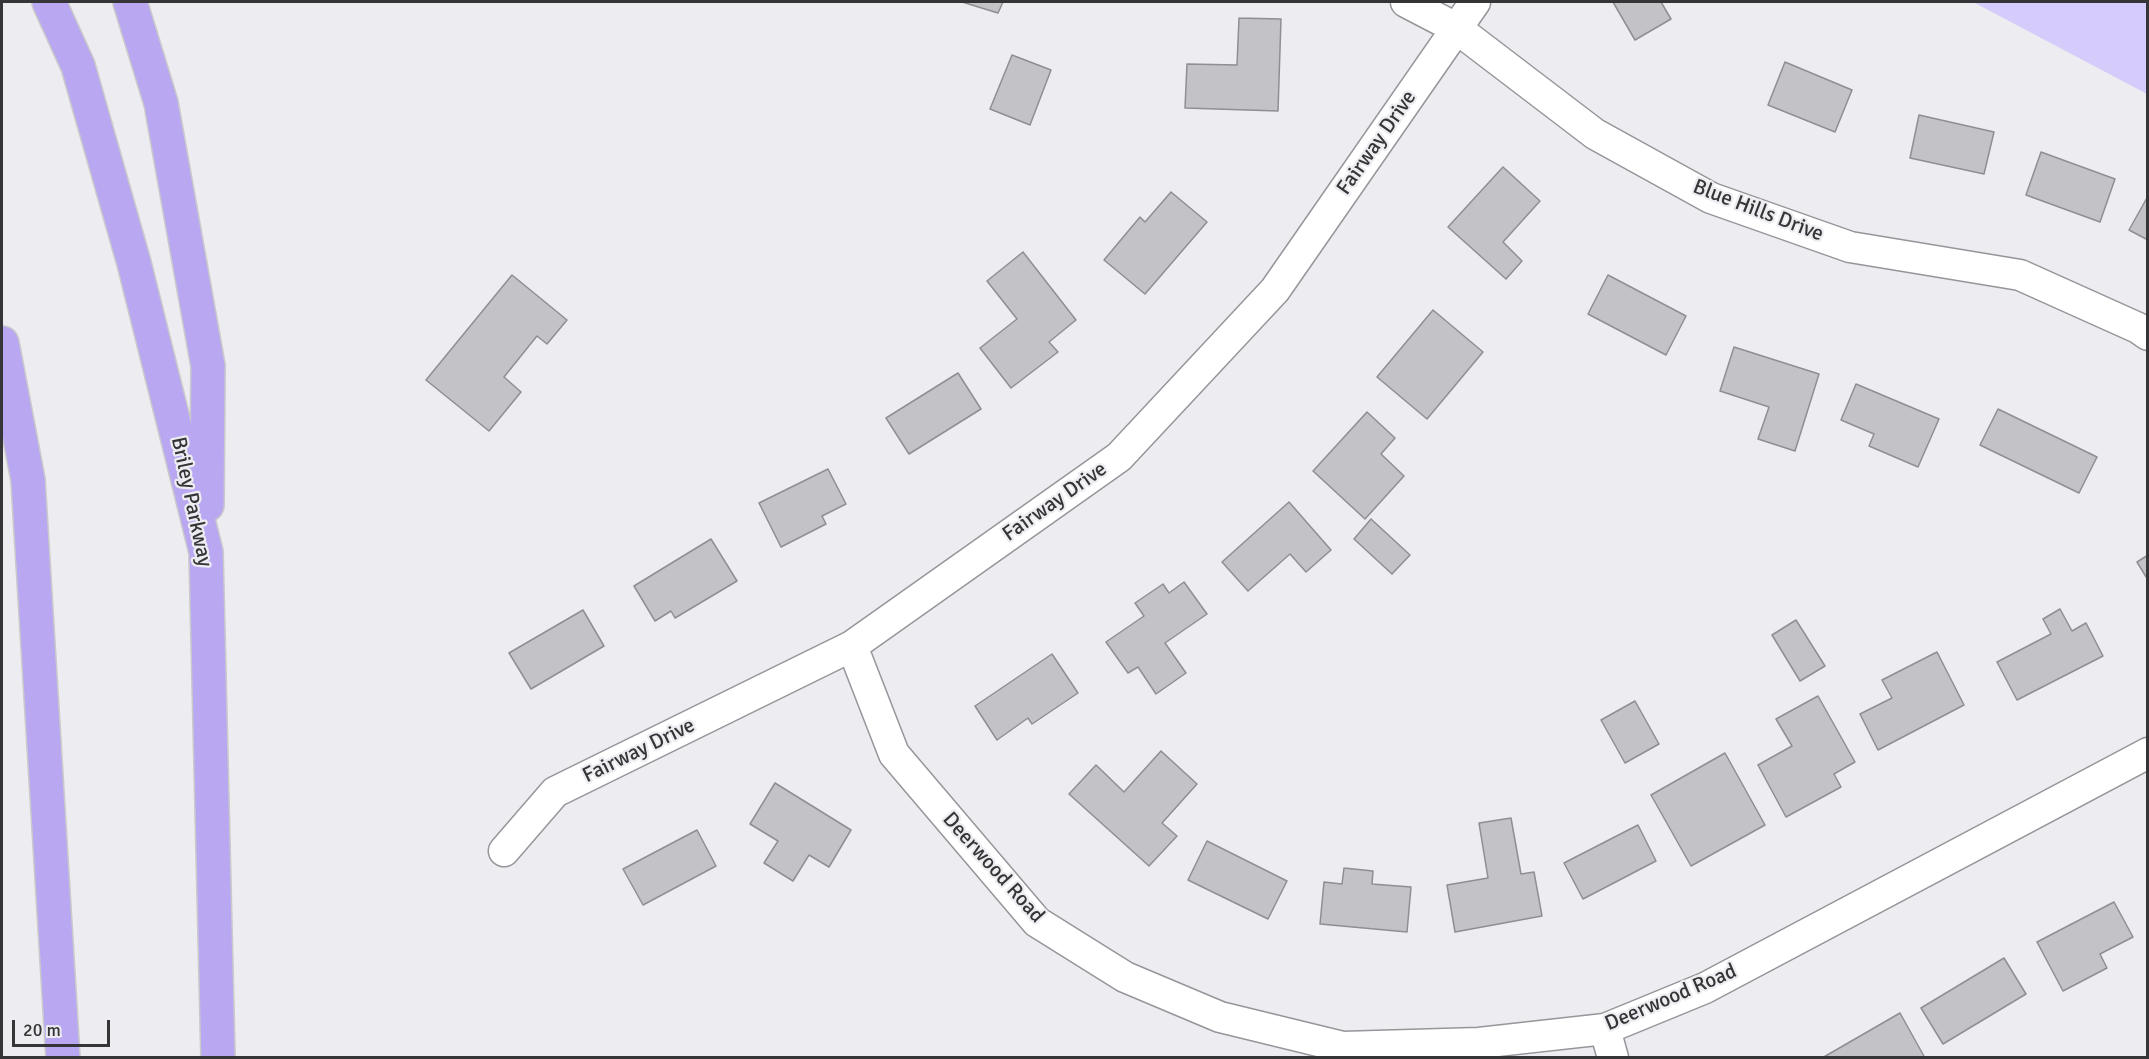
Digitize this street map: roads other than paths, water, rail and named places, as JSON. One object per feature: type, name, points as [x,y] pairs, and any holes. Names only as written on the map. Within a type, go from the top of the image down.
[{"type":"highway","name":"Briley Parkway","points":[[49,2],[78,66],[134,263],[206,552],[218,1058]]},
{"type":"highway","points":[[130,2],[160,103],[208,366],[206,552]]},
{"type":"highway","points":[[2,343],[28,480],[63,1058]]},
{"type":"street","name":"Blue Hills Drive","points":[[1406,2],[1456,28],[1595,135],[1711,198],[1850,247],[2020,275],[2138,328],[2148,335]]},
{"type":"street","name":"Fairway Drive","points":[[504,851],[555,792],[852,646],[1119,456],[1275,290],[1475,2]]},
{"type":"street","name":"Deerwood Road","points":[[852,646],[894,754],[1037,922],[1125,977],[1220,1017],[1343,1047],[1479,1043],[1605,1029],[1705,988],[2148,753]]},
{"type":"street","points":[[1605,1029],[1613,1058]]}]
